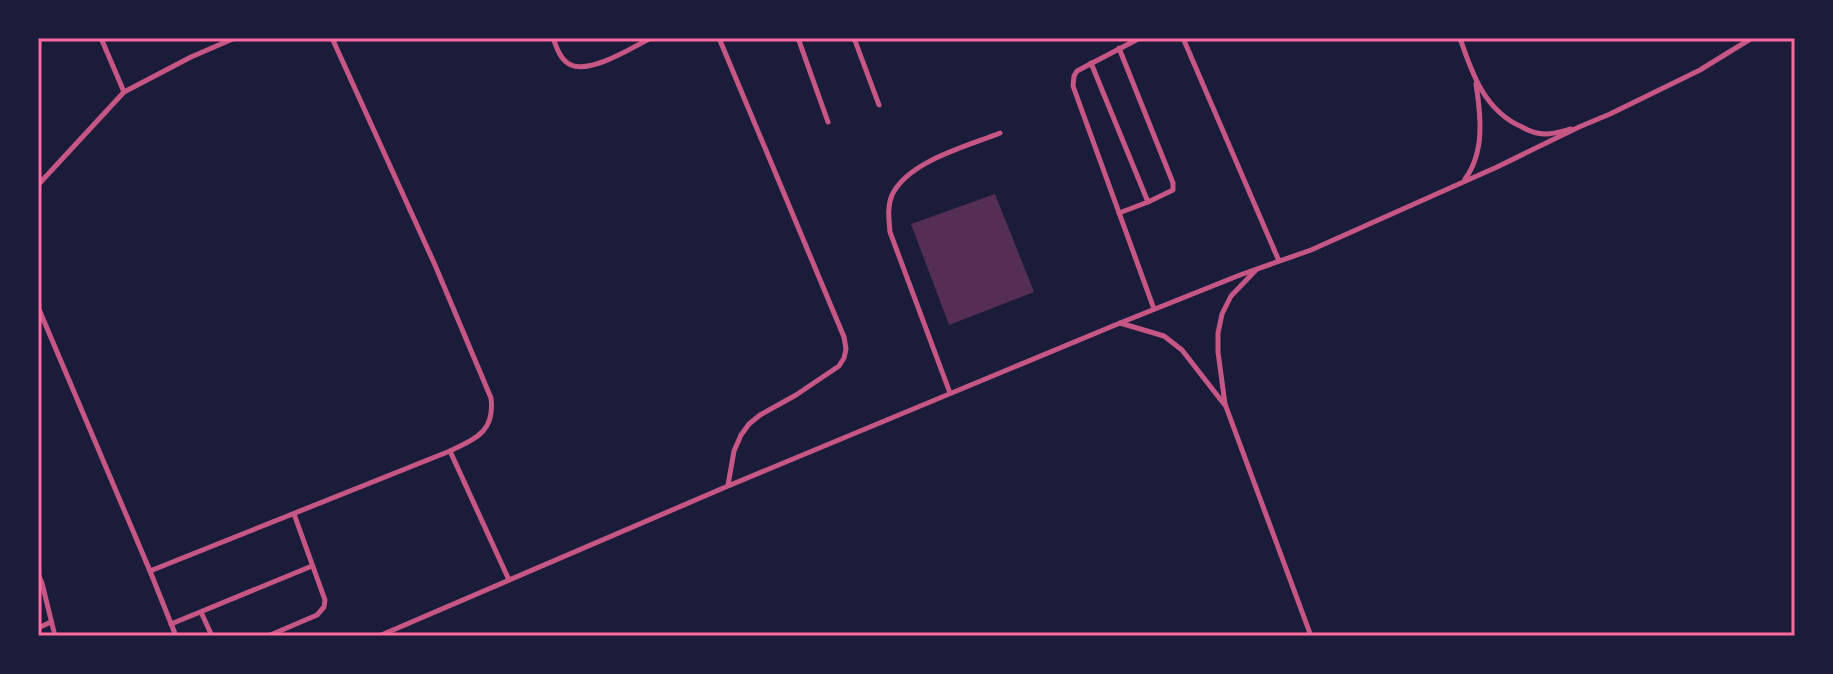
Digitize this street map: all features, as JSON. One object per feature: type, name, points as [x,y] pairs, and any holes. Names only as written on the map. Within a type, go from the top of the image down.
[{"type":"lane","points":[[101,38],[124,92]]},
{"type":"lane","points":[[38,185],[124,92],[235,38]]},
{"type":"lane","points":[[150,571],[450,451],[490,423],[493,412],[491,398],[435,265],[332,38]]},
{"type":"lane","points":[[553,38],[559,55],[571,65],[582,67],[597,64],[651,38]]},
{"type":"lane","points":[[719,38],[844,337],[846,349],[839,366],[749,424],[734,451],[728,486]]},
{"type":"lane","points":[[798,38],[828,122]]},
{"type":"lane","points":[[854,38],[879,105]]},
{"type":"lane","points":[[1140,38],[1077,71],[1073,86],[1154,309]]},
{"type":"lane","points":[[1183,38],[1279,261]]},
{"type":"lane","points":[[1460,38],[1475,79],[1489,102],[1508,121],[1527,130],[1549,134],[1579,127]]},
{"type":"lane","points":[[379,636],[950,393],[1154,309],[1311,250],[1700,70],[1752,38]]},
{"type":"lane","points":[[1119,48],[1173,183],[1173,190],[1119,213]]},
{"type":"lane","points":[[1091,63],[1148,202]]},
{"type":"lane","points":[[1448,189],[1467,178],[1480,142],[1475,79]]},
{"type":"lane","points":[[950,393],[890,232],[888,213],[891,197],[899,183],[924,164],[1000,133]]},
{"type":"lane","points":[[1257,269],[1231,296],[1222,314],[1218,352],[1225,404],[1311,636]]},
{"type":"lane","points":[[38,307],[176,636]]},
{"type":"lane","points":[[1120,323],[1164,336],[1190,359],[1225,404]]},
{"type":"lane","points":[[450,451],[509,580]]},
{"type":"lane","points":[[268,636],[317,615],[324,607],[325,600],[294,514]]},
{"type":"lane","points":[[171,624],[312,566]]},
{"type":"lane","points":[[38,574],[55,636]]},
{"type":"lane","points":[[201,612],[212,636]]},
{"type":"lane","points":[[38,628],[51,622]]},
{"type":"building","points":[[995,194],[1034,292],[949,325],[911,224]]}]
